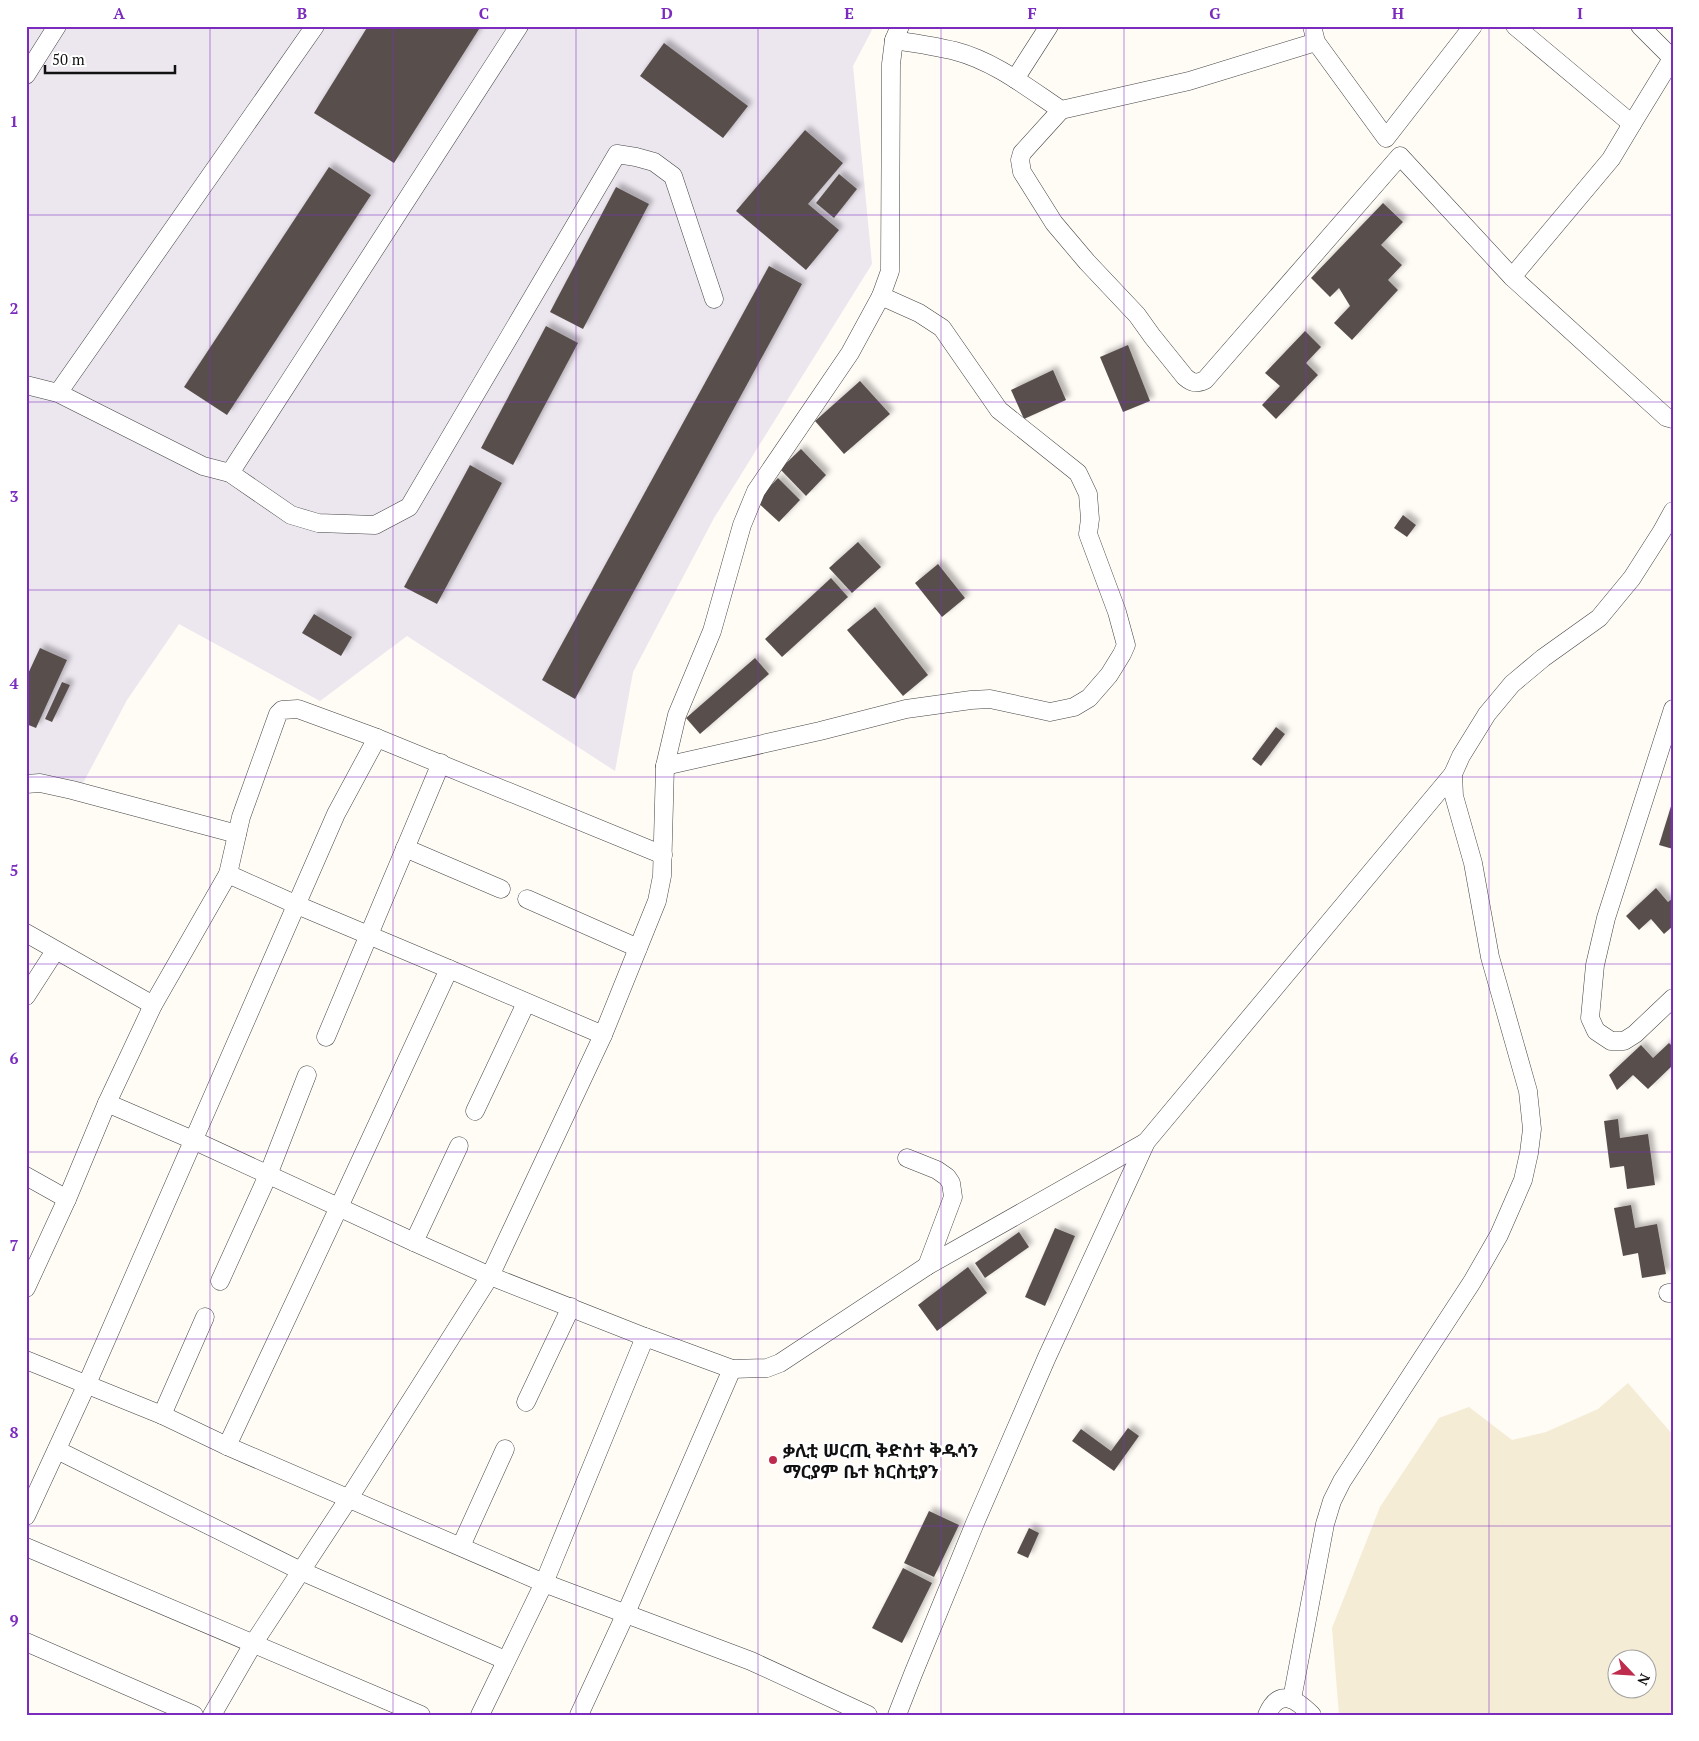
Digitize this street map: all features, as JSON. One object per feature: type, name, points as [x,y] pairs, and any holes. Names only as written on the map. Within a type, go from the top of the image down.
[{"type":"street","points":[[26,75],[57,26]]},
{"type":"street","points":[[58,393],[315,26]]},
{"type":"street","points":[[230,473],[519,26]]},
{"type":"street","points":[[1015,78],[1049,26]]},
{"type":"street","points":[[1386,138],[1473,26]]},
{"type":"street","points":[[1515,26],[1632,124]]},
{"type":"street","points":[[1512,277],[1610,159],[1672,57],[1640,26]]},
{"type":"street","points":[[212,1715],[253,1644],[349,1498],[490,1276],[603,1035],[658,900],[662,876],[665,766],[677,715],[712,632],[742,525],[756,491],[850,353],[881,296],[890,271],[891,64],[897,33],[977,59],[1015,78],[1061,110]]},
{"type":"street","points":[[1400,156],[1205,380],[1198,384],[1191,382],[1185,377],[1136,315],[1054,223],[1022,172],[1020,160],[1022,154],[1061,110],[1189,81],[1314,34],[1400,156],[1512,277],[1666,417],[1673,419]]},
{"type":"street","points":[[26,385],[58,393],[203,466],[230,473],[291,515],[318,523],[375,525],[409,507],[617,154],[654,162],[673,176],[714,299]]},
{"type":"street","points":[[665,766],[820,731],[906,709],[990,699],[1050,712],[1074,707],[1089,698],[1109,675],[1122,654],[1126,645],[1117,612],[1088,534],[1090,520],[1088,494],[1078,473],[999,410],[942,328],[919,313],[881,296]]},
{"type":"street","points":[[897,1715],[978,1515],[1047,1356],[1146,1142],[1453,774],[1461,756],[1487,714],[1512,684],[1543,658],[1599,618],[1632,578],[1673,511]]},
{"type":"street","points":[[26,1288],[106,1103],[153,1005],[228,874],[241,817],[278,714],[282,710],[298,709],[377,738],[663,855]]},
{"type":"street","points":[[1673,709],[1606,918],[1595,965],[1590,1018],[1596,1031],[1610,1041],[1624,1041],[1635,1034],[1673,998]]},
{"type":"street","points":[[26,1516],[86,1386],[336,814],[377,738]]},
{"type":"street","points":[[326,1037],[441,763]]},
{"type":"street","points":[[1292,1699],[1325,1524],[1332,1501],[1342,1481],[1472,1282],[1499,1235],[1522,1180],[1529,1153],[1532,1129],[1528,1091],[1490,956],[1473,863],[1454,796],[1453,774]]},
{"type":"street","points":[[26,784],[40,783],[72,790],[237,834]]},
{"type":"street","points":[[405,848],[501,889]]},
{"type":"street","points":[[228,874],[603,1035]]},
{"type":"street","points":[[527,899],[638,948]]},
{"type":"street","points":[[26,934],[153,1005]]},
{"type":"street","points":[[26,996],[55,951]]},
{"type":"street","points":[[227,1446],[449,968]]},
{"type":"street","points":[[475,1111],[526,1003]]},
{"type":"street","points":[[220,1281],[268,1175],[307,1075]]},
{"type":"street","points":[[106,1103],[193,1140],[490,1276],[732,1369],[767,1368],[780,1363],[927,1266],[1146,1142]]},
{"type":"street","points":[[414,1242],[459,1146]]},
{"type":"street","points":[[907,1158],[936,1170],[947,1177],[951,1183],[952,1197],[927,1266]]},
{"type":"street","points":[[26,1176],[66,1198]]},
{"type":"street","points":[[526,1402],[571,1307]]},
{"type":"street","points":[[162,1416],[205,1317]]},
{"type":"street","points":[[480,1715],[544,1583],[645,1337]]},
{"type":"street","points":[[26,1360],[162,1416],[544,1583],[751,1661],[868,1715]]},
{"type":"street","points":[[579,1715],[626,1613],[732,1369]]},
{"type":"street","points":[[462,1546],[505,1449]]},
{"type":"street","points":[[57,1450],[300,1571],[505,1660]]},
{"type":"street","points":[[26,1546],[421,1715]]},
{"type":"street","points":[[26,1642],[194,1715]]},
{"type":"street","points":[[1267,1715],[1271,1705],[1280,1700],[1292,1699],[1299,1702],[1312,1715]]},
{"type":"shaded area","points":[[26,26],[874,26],[853,66],[872,264],[714,518],[633,672],[615,771],[407,636],[320,701],[179,624],[127,700],[82,785],[26,776]]},
{"type":"shaded area","points":[[1628,1383],[1673,1435],[1673,1715],[1339,1715],[1332,1628],[1380,1507],[1439,1418],[1469,1407],[1512,1440],[1546,1432],[1598,1409]]},
{"type":"building","points":[[368,26],[481,26],[394,163],[314,113]]},
{"type":"building","points":[[664,43],[748,106],[723,138],[640,76]]},
{"type":"building","points":[[805,130],[843,163],[808,204],[839,230],[806,270],[736,211]]},
{"type":"building","points":[[329,167],[371,195],[227,415],[184,387]]},
{"type":"building","points":[[839,174],[857,189],[834,218],[816,203]]},
{"type":"building","points":[[616,187],[649,204],[583,329],[550,312]]},
{"type":"building","points":[[1383,203],[1403,222],[1381,245],[1402,265],[1388,280],[1398,290],[1352,340],[1334,323],[1350,306],[1339,288],[1330,297],[1311,278]]},
{"type":"building","points":[[769,266],[802,284],[575,699],[542,680]]},
{"type":"building","points":[[546,326],[578,343],[513,465],[481,448]]},
{"type":"building","points":[[1305,331],[1321,347],[1306,363],[1318,375],[1276,419],[1262,405],[1280,386],[1265,373]]},
{"type":"building","points":[[1128,345],[1150,401],[1123,412],[1100,357]]},
{"type":"building","points":[[1053,370],[1066,400],[1024,419],[1011,390]]},
{"type":"building","points":[[860,381],[890,414],[844,454],[815,421]]},
{"type":"building","points":[[801,449],[826,475],[806,496],[780,469]]},
{"type":"building","points":[[470,465],[502,483],[437,604],[404,587]]},
{"type":"building","points":[[778,478],[800,500],[779,522],[756,501]]},
{"type":"building","points":[[1403,515],[1416,525],[1407,537],[1394,528]]},
{"type":"building","points":[[858,542],[881,567],[852,593],[829,568]]},
{"type":"building","points":[[938,564],[965,598],[942,617],[915,583]]},
{"type":"building","points":[[831,578],[848,597],[782,657],[765,639]]},
{"type":"building","points":[[875,607],[928,675],[903,696],[847,630]]},
{"type":"building","points":[[314,614],[352,637],[341,656],[302,633]]},
{"type":"building","points":[[40,648],[67,660],[36,728],[26,724],[26,678]]},
{"type":"building","points":[[755,658],[769,674],[700,734],[686,718]]},
{"type":"building","points":[[62,682],[70,685],[52,722],[45,719]]},
{"type":"building","points":[[1276,727],[1285,734],[1261,766],[1252,759]]},
{"type":"building","points":[[1673,803],[1673,849],[1659,845]]},
{"type":"building","points":[[1656,888],[1668,902],[1673,898],[1673,926],[1664,934],[1651,919],[1639,930],[1626,916]]},
{"type":"building","points":[[1669,1043],[1673,1047],[1673,1065],[1648,1089],[1633,1075],[1617,1090],[1609,1075],[1641,1045],[1653,1058]]},
{"type":"building","points":[[1618,1119],[1620,1138],[1648,1134],[1655,1185],[1627,1189],[1624,1166],[1610,1168],[1604,1121]]},
{"type":"building","points":[[1631,1205],[1635,1228],[1657,1224],[1666,1274],[1642,1278],[1638,1253],[1623,1256],[1614,1208]]},
{"type":"building","points":[[1055,1228],[1075,1236],[1045,1306],[1025,1297]]},
{"type":"building","points":[[1019,1232],[1029,1247],[985,1278],[975,1263]]},
{"type":"building","points":[[968,1267],[987,1293],[937,1331],[918,1305]]},
{"type":"building","points":[[1128,1428],[1139,1436],[1114,1471],[1072,1441],[1081,1429],[1111,1451]]},
{"type":"building","points":[[929,1511],[959,1525],[934,1577],[904,1563]]},
{"type":"building","points":[[1029,1528],[1039,1533],[1028,1558],[1017,1553]]},
{"type":"building","points":[[903,1568],[932,1583],[902,1643],[872,1628]]},
{"type":"place","name":"ቃሊቲ ሠርጢ ቅድስተ ቅዱሳን ማርያም ቤተ ክርስቲያን","points":[[773,1460]]}]
